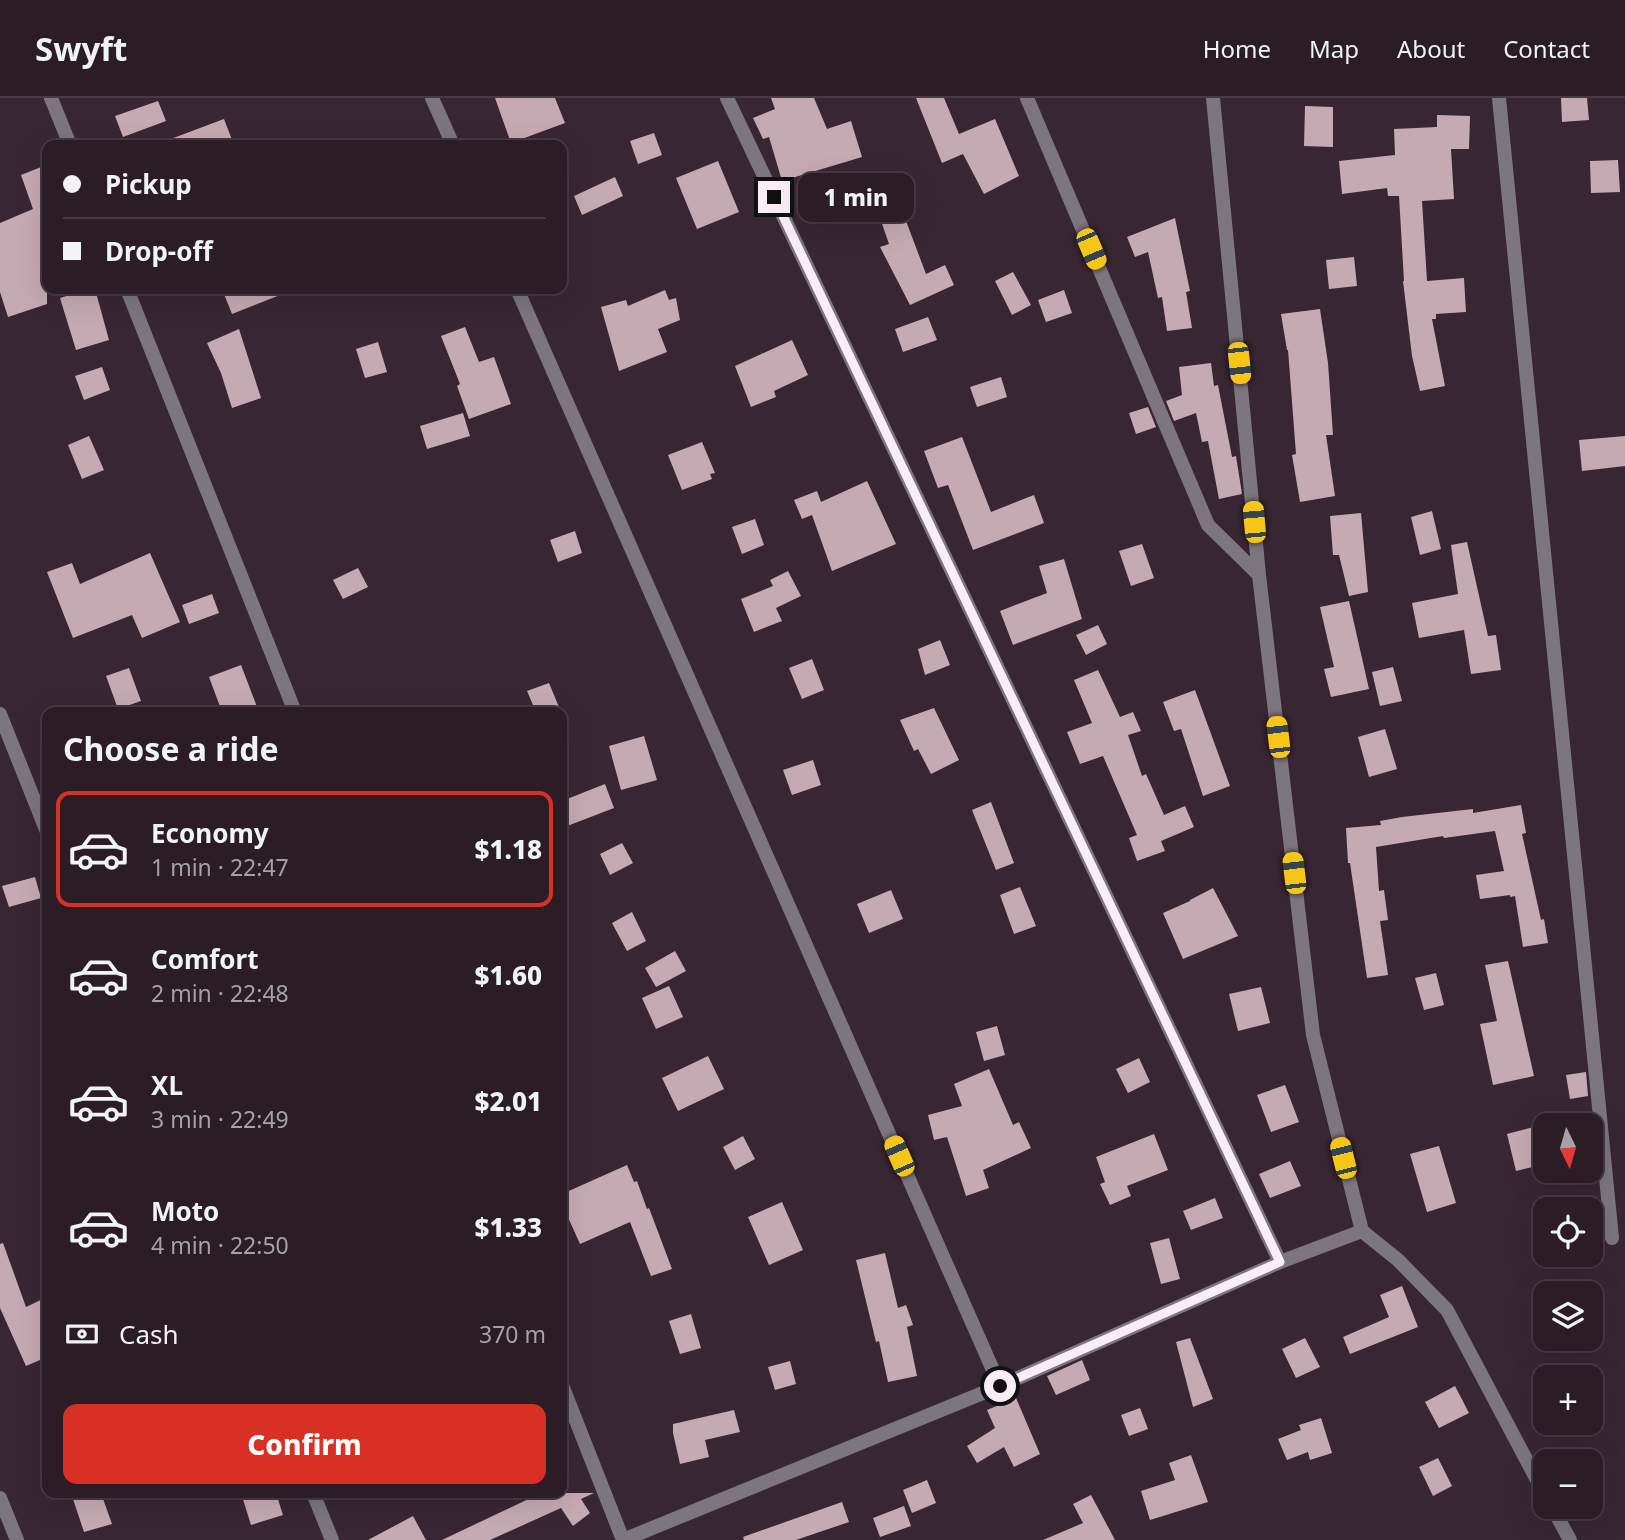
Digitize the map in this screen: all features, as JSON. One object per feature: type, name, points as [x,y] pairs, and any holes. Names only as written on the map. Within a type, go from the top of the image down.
[{"type":"street","points":[[51,98],[68,140]]},
{"type":"street","points":[[432,98],[451,140]]},
{"type":"street","points":[[727,98],[1280,1262]]},
{"type":"street","points":[[1027,98],[1208,525],[1259,575]]},
{"type":"street","points":[[1213,98],[1259,575],[1313,1035],[1362,1231],[1398,1260],[1447,1310],[1533,1472]]},
{"type":"street","points":[[1499,98],[1612,1238]]},
{"type":"street","points":[[129,294],[293,707]]},
{"type":"street","points":[[519,294],[1000,1386]]},
{"type":"street","points":[[0,715],[42,820]]},
{"type":"street","points":[[567,1398],[623,1540],[1000,1386],[1280,1262],[1362,1231]]},
{"type":"street","points":[[0,1498],[17,1540]]},
{"type":"street","points":[[315,1498],[332,1540]]},
{"type":"street","points":[[1559,1519],[1570,1540]]},
{"type":"building","points":[[495,98],[555,98],[565,123],[519,140],[510,140]]},
{"type":"building","points":[[771,98],[814,98],[827,129],[851,121],[862,157],[782,181],[769,137],[763,139],[753,118],[775,109]]},
{"type":"building","points":[[916,98],[944,98],[959,134],[995,119],[1019,176],[984,194],[963,154],[942,163]]},
{"type":"building","points":[[1561,98],[1587,98],[1589,120],[1562,122]]},
{"type":"building","points":[[158,101],[166,121],[123,137],[115,116]]},
{"type":"building","points":[[1305,106],[1333,107],[1333,147],[1304,146]]},
{"type":"building","points":[[1437,115],[1470,116],[1469,149],[1451,149],[1454,199],[1422,201],[1427,281],[1464,278],[1466,312],[1436,314],[1436,319],[1432,319],[1445,386],[1420,391],[1412,356],[1403,281],[1399,196],[1388,196],[1387,188],[1342,194],[1339,161],[1395,155],[1394,129],[1437,127]]},
{"type":"building","points":[[224,119],[232,140],[168,140]]},
{"type":"building","points":[[654,133],[662,155],[638,164],[630,141]]},
{"type":"building","points":[[1618,160],[1620,192],[1591,193],[1590,161]]},
{"type":"building","points":[[718,161],[739,212],[697,229],[676,178]]},
{"type":"building","points":[[41,167],[42,170],[42,294],[47,294],[47,304],[8,317],[0,292],[0,223],[33,209],[21,175]]},
{"type":"building","points":[[615,177],[623,196],[582,215],[574,196]]},
{"type":"building","points":[[900,205],[926,274],[945,265],[954,285],[910,305],[880,247],[889,244],[878,212]]},
{"type":"building","points":[[1175,218],[1190,291],[1186,292],[1192,328],[1167,331],[1162,297],[1158,298],[1148,252],[1135,257],[1127,237]]},
{"type":"building","points":[[1354,257],[1357,286],[1329,289],[1326,260]]},
{"type":"building","points":[[1013,272],[1031,305],[1012,315],[995,281]]},
{"type":"building","points":[[665,290],[669,300],[676,298],[680,320],[658,329],[667,352],[619,371],[601,307],[626,300],[628,306]]},
{"type":"building","points":[[1064,290],[1072,313],[1046,322],[1038,300]]},
{"type":"building","points":[[72,294],[96,294],[109,340],[76,350],[60,298]]},
{"type":"building","points":[[224,294],[283,294],[232,314]]},
{"type":"building","points":[[1320,309],[1328,363],[1333,435],[1326,435],[1335,496],[1300,502],[1292,455],[1296,454],[1288,350],[1281,314]]},
{"type":"building","points":[[928,317],[937,340],[903,352],[895,329]]},
{"type":"building","points":[[465,327],[479,362],[494,357],[511,404],[469,419],[457,386],[460,384],[441,336]]},
{"type":"building","points":[[239,329],[261,398],[232,408],[221,373],[207,343]]},
{"type":"building","points":[[792,340],[808,375],[774,391],[776,397],[751,407],[735,366]]},
{"type":"building","points":[[378,342],[387,372],[365,378],[356,349]]},
{"type":"building","points":[[1211,363],[1232,457],[1236,456],[1242,494],[1219,499],[1208,441],[1202,442],[1196,413],[1174,421],[1166,401],[1182,395],[1179,367]]},
{"type":"building","points":[[102,367],[110,390],[84,400],[75,376]]},
{"type":"building","points":[[1001,377],[1007,397],[977,407],[970,387]]},
{"type":"building","points":[[1148,407],[1156,427],[1136,434],[1129,413]]},
{"type":"building","points":[[463,413],[470,436],[427,449],[420,426]]},
{"type":"building","points":[[89,436],[104,470],[82,479],[68,445]]},
{"type":"building","points":[[1625,436],[1625,466],[1582,471],[1579,440]]},
{"type":"building","points":[[962,437],[991,512],[1034,495],[1044,523],[973,550],[948,485],[938,488],[924,451]]},
{"type":"building","points":[[702,442],[715,473],[710,474],[712,479],[682,490],[668,455]]},
{"type":"building","points":[[867,481],[896,544],[832,571],[812,515],[802,519],[794,500],[817,491],[821,502]]},
{"type":"building","points":[[1432,511],[1441,549],[1420,555],[1411,517]]},
{"type":"building","points":[[1361,513],[1368,592],[1349,596],[1339,555],[1333,555],[1330,516]]},
{"type":"building","points":[[755,519],[764,545],[742,554],[732,527]]},
{"type":"building","points":[[575,531],[582,553],[558,562],[550,540]]},
{"type":"building","points":[[1467,542],[1488,636],[1496,635],[1501,670],[1471,674],[1464,630],[1419,638],[1412,603],[1458,594],[1451,545]]},
{"type":"building","points":[[1142,544],[1154,578],[1131,586],[1119,551]]},
{"type":"building","points":[[150,553],[180,622],[142,638],[132,615],[73,638],[47,572],[72,563],[80,584]]},
{"type":"building","points":[[1064,559],[1082,619],[1013,645],[1000,611],[1047,593],[1039,566]]},
{"type":"building","points":[[358,568],[368,587],[343,599],[333,580]]},
{"type":"building","points":[[788,571],[801,596],[776,608],[782,621],[754,632],[741,599],[773,586],[770,580]]},
{"type":"building","points":[[212,594],[219,613],[189,624],[182,605]]},
{"type":"building","points":[[1349,601],[1369,689],[1331,697],[1324,669],[1334,667],[1320,607]]},
{"type":"building","points":[[1098,625],[1107,644],[1086,655],[1076,635]]},
{"type":"building","points":[[940,640],[950,665],[925,675],[918,649]]},
{"type":"building","points":[[812,659],[824,690],[802,699],[789,668]]},
{"type":"building","points":[[241,665],[257,707],[220,707],[209,677]]},
{"type":"building","points":[[1393,667],[1402,701],[1380,706],[1372,672]]},
{"type":"building","points":[[129,668],[141,701],[117,707],[106,676]]},
{"type":"building","points":[[1098,670],[1120,717],[1133,712],[1141,731],[1128,735],[1142,776],[1146,774],[1164,815],[1185,806],[1194,827],[1161,841],[1165,851],[1137,861],[1129,838],[1137,835],[1103,756],[1080,764],[1067,732],[1092,723],[1074,680]]},
{"type":"building","points":[[549,683],[559,707],[534,707],[527,691]]},
{"type":"building","points":[[1195,690],[1230,786],[1203,796],[1181,729],[1174,731],[1163,702]]},
{"type":"building","points":[[934,708],[959,760],[931,774],[918,749],[914,751],[900,720]]},
{"type":"building","points":[[1385,729],[1397,769],[1369,777],[1358,737]]},
{"type":"building","points":[[644,736],[657,780],[621,790],[609,746]]},
{"type":"building","points":[[813,760],[821,785],[792,795],[783,770]]},
{"type":"building","points":[[605,784],[614,808],[567,826],[567,799]]},
{"type":"building","points":[[991,802],[1014,863],[996,870],[972,810]]},
{"type":"building","points":[[1521,805],[1526,833],[1522,834],[1548,943],[1523,947],[1515,896],[1480,899],[1476,875],[1504,871],[1495,831],[1376,847],[1379,891],[1384,890],[1388,920],[1380,921],[1388,975],[1367,978],[1348,863],[1346,828],[1381,825],[1380,821],[1402,817],[1473,809],[1473,813]]},
{"type":"building","points":[[622,843],[633,863],[610,875],[600,854]]},
{"type":"building","points":[[35,877],[41,898],[9,907],[2,886]]},
{"type":"building","points":[[1020,887],[1036,926],[1014,934],[1000,895]]},
{"type":"building","points":[[1213,888],[1238,936],[1183,959],[1163,913]]},
{"type":"building","points":[[891,890],[903,919],[869,933],[857,904]]},
{"type":"building","points":[[632,912],[646,941],[627,951],[612,923]]},
{"type":"building","points":[[675,951],[686,971],[656,987],[645,968]]},
{"type":"building","points":[[1508,961],[1534,1076],[1493,1085],[1480,1024],[1497,1021],[1485,965]]},
{"type":"building","points":[[1436,973],[1444,1005],[1424,1010],[1415,978]]},
{"type":"building","points":[[669,986],[683,1017],[656,1029],[642,998]]},
{"type":"building","points":[[1261,987],[1270,1023],[1238,1031],[1229,994]]},
{"type":"building","points":[[997,1026],[1005,1055],[984,1061],[976,1032]]},
{"type":"building","points":[[708,1056],[724,1089],[678,1111],[662,1078]]},
{"type":"building","points":[[1139,1058],[1150,1082],[1128,1093],[1116,1069]]},
{"type":"building","points":[[989,1069],[1013,1125],[1019,1122],[1031,1148],[983,1170],[989,1188],[966,1196],[947,1137],[934,1140],[928,1115],[962,1106],[954,1084]]},
{"type":"building","points":[[1586,1072],[1588,1096],[1570,1099],[1566,1075]]},
{"type":"building","points":[[1285,1085],[1299,1122],[1271,1132],[1257,1095]]},
{"type":"building","points":[[1533,1127],[1533,1167],[1516,1171],[1507,1134]]},
{"type":"building","points":[[1154,1134],[1168,1170],[1127,1186],[1131,1196],[1110,1205],[1100,1184],[1105,1182],[1096,1157]]},
{"type":"building","points":[[743,1136],[755,1159],[735,1170],[723,1147]]},
{"type":"building","points":[[1439,1146],[1456,1203],[1427,1212],[1410,1154]]},
{"type":"building","points":[[1290,1161],[1301,1186],[1270,1198],[1259,1174]]},
{"type":"building","points":[[627,1165],[634,1182],[637,1181],[647,1209],[649,1208],[672,1269],[651,1276],[630,1222],[580,1244],[567,1215],[567,1192]]},
{"type":"building","points":[[1215,1198],[1223,1218],[1191,1230],[1183,1211]]},
{"type":"building","points":[[782,1202],[803,1250],[769,1265],[748,1217]]},
{"type":"building","points":[[1169,1238],[1180,1279],[1161,1284],[1150,1243]]},
{"type":"building","points":[[3,1243],[26,1307],[42,1299],[42,1359],[26,1366],[0,1308],[0,1244]]},
{"type":"building","points":[[885,1253],[898,1308],[906,1305],[913,1325],[907,1327],[917,1376],[888,1382],[856,1260]]},
{"type":"building","points":[[1402,1286],[1418,1327],[1350,1354],[1343,1337],[1389,1317],[1380,1295]]},
{"type":"building","points":[[691,1314],[701,1348],[680,1354],[669,1321]]},
{"type":"building","points":[[1190,1338],[1213,1399],[1193,1407],[1176,1342]]},
{"type":"building","points":[[1305,1338],[1320,1367],[1296,1378],[1282,1349]]},
{"type":"building","points":[[1082,1360],[1090,1380],[1056,1395],[1047,1376]]},
{"type":"building","points":[[790,1361],[796,1384],[775,1390],[768,1367]]},
{"type":"building","points":[[1455,1386],[1469,1413],[1439,1428],[1425,1402]]},
{"type":"building","points":[[1016,1398],[1040,1454],[1014,1467],[1004,1447],[977,1463],[967,1446],[995,1428],[987,1410]]},
{"type":"building","points":[[1140,1408],[1148,1429],[1129,1436],[1121,1415]]},
{"type":"building","points":[[734,1410],[740,1432],[705,1440],[709,1457],[680,1464],[673,1424]]},
{"type":"building","points":[[1321,1418],[1332,1453],[1310,1460],[1308,1452],[1287,1460],[1278,1439],[1301,1430],[1299,1425]]},
{"type":"building","points":[[1191,1455],[1208,1502],[1150,1520],[1141,1491],[1175,1480],[1169,1463]]},
{"type":"building","points":[[1438,1458],[1452,1486],[1433,1496],[1419,1467]]},
{"type":"building","points":[[927,1480],[936,1503],[912,1513],[903,1490]]},
{"type":"building","points":[[567,1493],[594,1493],[581,1499],[590,1513],[573,1526],[561,1508],[490,1540],[442,1540],[530,1498],[567,1498]]},
{"type":"building","points":[[1091,1495],[1115,1540],[1043,1540],[1083,1523],[1073,1504]]},
{"type":"building","points":[[73,1498],[103,1498],[112,1524],[84,1532]]},
{"type":"building","points":[[243,1498],[278,1498],[283,1515],[251,1525]]},
{"type":"building","points":[[842,1502],[849,1522],[796,1540],[744,1540],[743,1537]]},
{"type":"building","points":[[904,1506],[911,1526],[880,1537],[873,1518]]},
{"type":"building","points":[[413,1516],[426,1540],[368,1540]]},
{"type":"route","points":[[774,197],[1280,1262],[1000,1386]]}]
